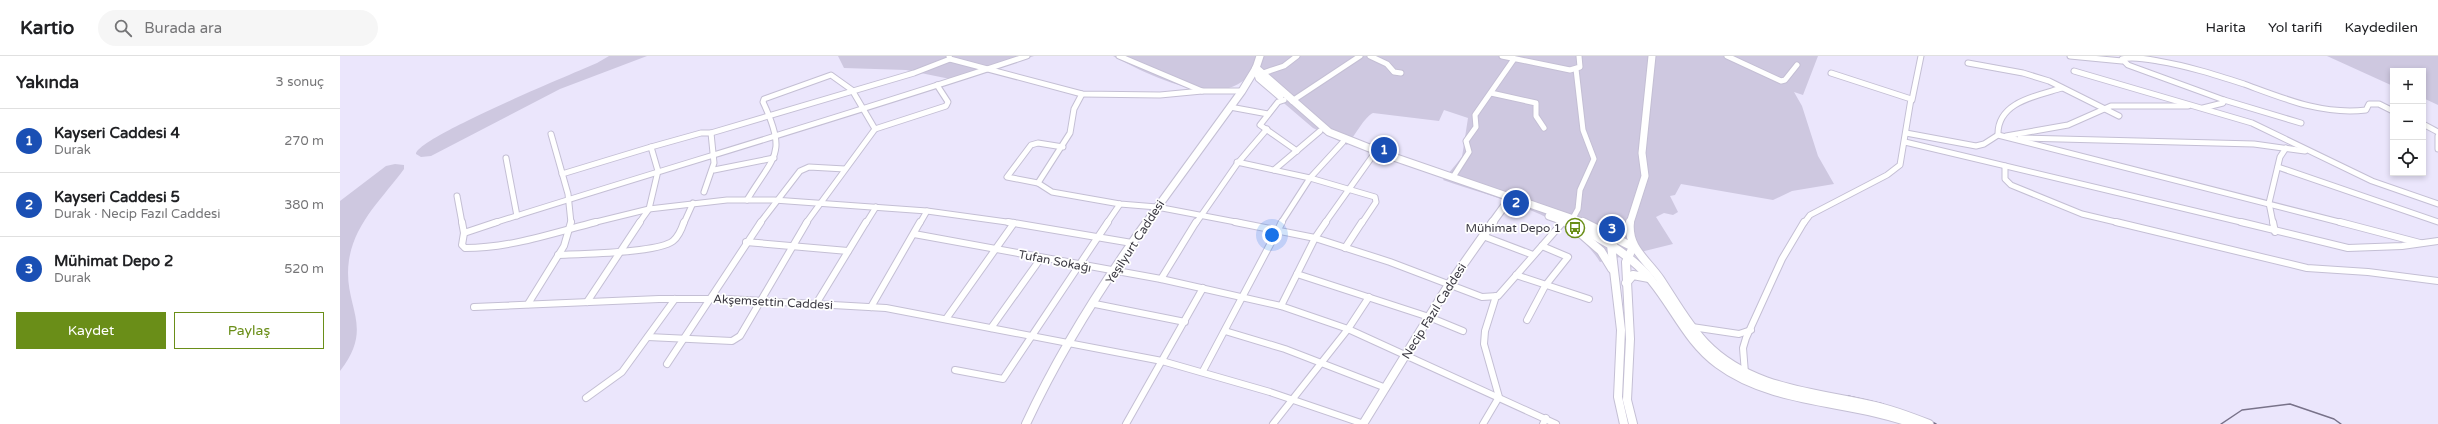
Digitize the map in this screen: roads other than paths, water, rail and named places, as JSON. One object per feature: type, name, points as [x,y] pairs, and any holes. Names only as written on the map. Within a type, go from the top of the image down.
[{"type":"street","points":[[464,233],[658,171],[865,110],[1027,56]]},
{"type":"street","points":[[1119,56],[1155,73],[1202,91]]},
{"type":"street","name":"Yeşilyurt Caddesi","points":[[1026,424],[1046,381],[1069,342],[1095,304],[1132,243],[1157,207],[1242,90],[1259,70],[1260,56]]},
{"type":"street","points":[[1259,70],[1284,66],[1297,56]]},
{"type":"street","points":[[1297,151],[1260,124],[1278,102],[1288,100],[1360,56]]},
{"type":"street","points":[[1370,56],[1387,64],[1394,72],[1401,73]]},
{"type":"street","points":[[1502,56],[1563,70],[1576,69],[1581,66],[1579,56]]},
{"type":"street","points":[[1633,424],[1628,400],[1630,339],[1626,262],[1633,247],[1628,229],[1633,206],[1644,180],[1645,167],[1642,153],[1652,56]]},
{"type":"street","points":[[1727,56],[1752,66],[1781,81],[1785,80],[1797,65]]},
{"type":"street","points":[[1745,373],[1743,348],[1787,250],[1806,220],[1816,211],[1897,169],[1905,142],[1921,56]]},
{"type":"street","points":[[2070,56],[2122,60],[2127,57],[2166,62],[2240,83],[2291,101],[2318,108],[2359,111],[2366,110],[2369,104],[2373,103],[2390,110]]},
{"type":"street","points":[[562,174],[701,132],[710,133],[914,73],[950,57],[986,69],[1082,94],[1160,95],[1202,91],[1242,90]]},
{"type":"street","points":[[1453,177],[1469,152],[1466,141],[1476,127],[1475,115],[1514,59]]},
{"type":"street","points":[[2122,60],[2128,65],[2224,100],[2301,123]]},
{"type":"street","points":[[1968,63],[2023,73],[2062,88],[2119,116]]},
{"type":"street","points":[[1573,218],[1578,209],[1580,190],[1594,159],[1583,130],[1576,69]]},
{"type":"street","points":[[1259,70],[1320,131],[1374,154],[1564,221],[1611,245],[1628,256],[1651,279],[1694,342],[1725,369],[1742,378],[1796,398],[1889,414],[1914,424]]},
{"type":"street","points":[[2074,71],[2202,108],[2268,129],[2309,152],[2378,183],[2438,204]]},
{"type":"street","points":[[1831,73],[1861,84],[1908,97],[1912,100]]},
{"type":"street","points":[[747,200],[764,176],[774,158],[778,146],[777,136],[763,102],[765,98],[828,76],[834,76],[852,90],[875,129]]},
{"type":"street","points":[[648,337],[734,341],[740,336],[792,245],[819,203],[875,129],[946,106],[948,102],[937,85]]},
{"type":"street","points":[[2001,136],[2000,117],[2006,111],[2016,104],[2062,88]]},
{"type":"street","points":[[1491,93],[1536,103],[1536,116],[1544,128]]},
{"type":"street","points":[[1038,183],[1063,147],[1070,133],[1074,109],[1082,94]]},
{"type":"street","points":[[1288,100],[1329,132],[1453,177],[1573,218],[1618,238],[1633,247],[1650,265],[1691,327],[1712,350],[1745,373],[1796,392],[1890,408],[1929,424]]},
{"type":"street","points":[[2202,108],[2223,103],[2224,100]]},
{"type":"street","points":[[1906,133],[1976,146],[2001,136],[2068,125],[2103,108],[2120,105],[2195,106]]},
{"type":"street","points":[[1230,107],[1268,114]]},
{"type":"street","points":[[2426,126],[2438,132]]},
{"type":"street","points":[[1161,279],[1199,216],[1237,162],[1267,130]]},
{"type":"street","points":[[1274,170],[1320,131]]},
{"type":"street","points":[[704,192],[714,170],[715,154],[710,133]]},
{"type":"street","points":[[528,304],[558,255],[570,230],[569,200],[551,134]]},
{"type":"street","points":[[2001,136],[2269,203],[2425,244]]},
{"type":"street","points":[[2438,136],[2438,149]]},
{"type":"street","points":[[2012,138],[2254,144],[2309,152]]},
{"type":"street","points":[[1203,371],[1244,296],[1277,230],[1310,178],[1343,142]]},
{"type":"street","points":[[1905,142],[2275,232],[2348,248],[2425,244],[2438,241]]},
{"type":"street","points":[[1063,147],[1038,143],[1031,145],[1007,177],[1038,183],[1052,192],[1120,204],[1157,207],[1314,238],[1390,262],[1448,286],[1482,297],[1496,296]]},
{"type":"street","points":[[586,302],[649,209],[658,171],[651,147]]},
{"type":"street","points":[[2275,232],[2269,203],[2280,157],[2286,148]]},
{"type":"street","points":[[1281,306],[1314,238],[1374,154]]},
{"type":"street","points":[[506,158],[517,216]]},
{"type":"street","points":[[714,170],[774,158]]},
{"type":"street","points":[[1237,162],[1310,178],[1371,194],[1377,200],[1345,248]]},
{"type":"street","points":[[2005,166],[2005,179],[2011,185],[2094,218],[2307,268],[2368,272],[2438,281]]},
{"type":"street","points":[[667,364],[746,242],[776,200],[800,171],[809,167],[845,169]]},
{"type":"street","points":[[2278,167],[2438,222]]},
{"type":"street","points":[[457,196],[464,233],[462,245],[471,249],[511,244],[649,209],[693,203],[747,200],[776,200],[927,211],[1014,223],[1132,243]]},
{"type":"street","name":"Necip Fazıl Caddesi","points":[[1363,424],[1406,357],[1448,286],[1508,201]]},
{"type":"street","points":[[558,255],[622,250],[670,243],[675,238],[693,203]]},
{"type":"street","points":[[955,370],[1003,379],[1077,265],[1120,204]]},
{"type":"street","points":[[816,304],[876,207]]},
{"type":"street","points":[[871,307],[927,211]]},
{"type":"street","points":[[1483,424],[1498,398],[1484,344],[1485,331],[1496,296],[1564,221]]},
{"type":"street","points":[[1564,221],[1601,252],[1610,264],[1616,277]]},
{"type":"street","points":[[946,319],[1014,223]]},
{"type":"street","points":[[1611,245],[1628,229]]},
{"type":"street","name":"Tufan Sokağı","points":[[914,234],[1114,272],[1161,279],[1244,296],[1281,306],[1348,329],[1545,421],[1556,424]]},
{"type":"street","points":[[1483,236],[1533,254]]},
{"type":"street","points":[[746,242],[792,245],[848,252]]},
{"type":"street","points":[[1611,245],[1616,277],[1621,330],[1618,397],[1624,424]]},
{"type":"street","points":[[1527,320],[1545,286],[1568,257],[1542,246]]},
{"type":"street","points":[[991,328],[1041,258]]},
{"type":"street","points":[[1297,274],[1429,317],[1463,331]]},
{"type":"street","points":[[1516,275],[1589,300]]},
{"type":"street","points":[[1626,282],[1633,275],[1643,275],[1651,279]]},
{"type":"street","points":[[1126,424],[1204,288]]},
{"type":"street","points":[[1273,424],[1348,329],[1368,297]]},
{"type":"street","points":[[586,398],[616,379],[675,299]]},
{"type":"street","name":"Akşemsettin Caddesi","points":[[474,307],[675,299],[760,301],[871,307],[946,319],[1162,361],[1203,371],[1292,399],[1363,424]]},
{"type":"street","points":[[1095,304],[1185,322]]},
{"type":"street","points":[[1691,327],[1739,334],[1751,330]]},
{"type":"street","points":[[1225,330],[1321,363],[1386,388]]},
{"type":"waterway","points":[[1848,396],[1883,404]]},
{"type":"waterway","points":[[2221,424],[2242,410],[2290,404],[2334,419],[2341,424]]},
{"type":"waterway","points":[[1932,422],[1936,424]]},
{"type":"place","name":"Kayseri Caddesi 4","points":[[1384,150]]},
{"type":"place","name":"Kayseri Caddesi 5","points":[[1516,203]]},
{"type":"place","name":"Mühimat Depo 1","points":[[1575,228]]},
{"type":"place","name":"Mühimat Depo 2","points":[[1612,229]]}]
